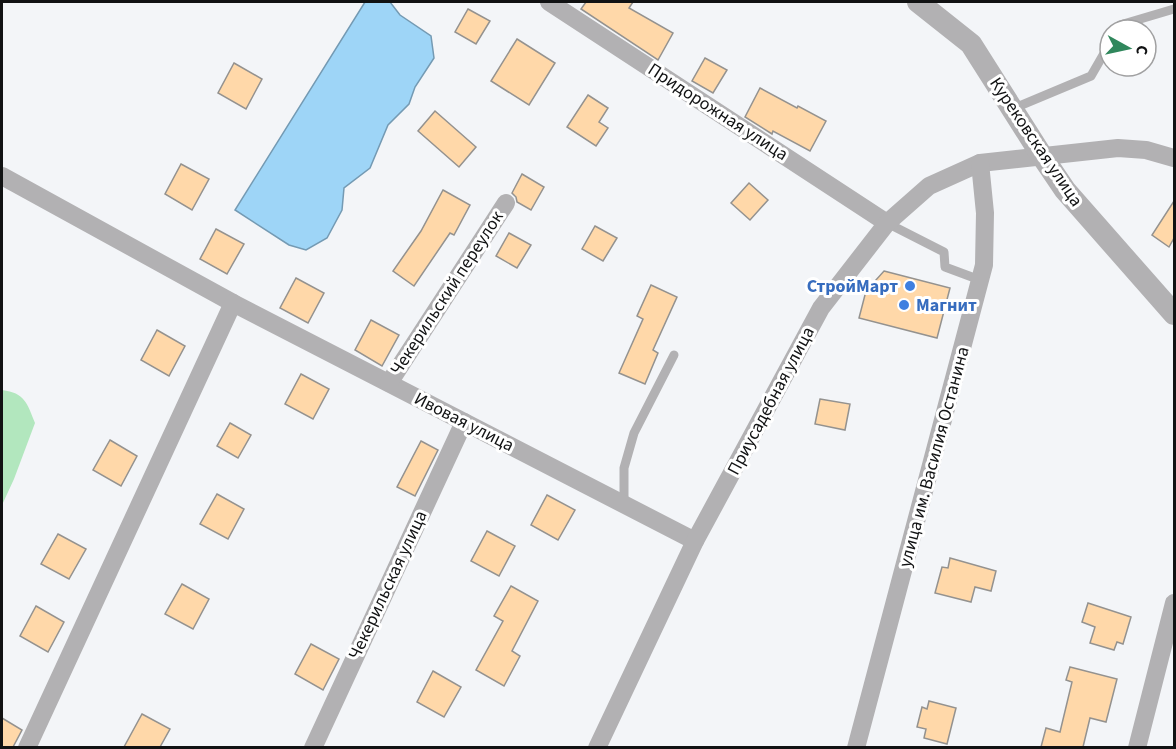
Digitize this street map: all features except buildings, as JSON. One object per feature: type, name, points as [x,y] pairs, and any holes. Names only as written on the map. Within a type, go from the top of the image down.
[{"type":"street","name":"Придорожная улица","points":[[549,2],[887,223]]},
{"type":"street","name":"Курековская улица","points":[[918,2],[971,44],[1065,190],[1174,314]]},
{"type":"street","name":"Приусадебная улица","points":[[597,747],[695,541],[821,308],[887,223],[929,186],[980,163],[1118,148],[1146,150],[1174,158]]},
{"type":"street","name":"улица им. Василия Останина","points":[[856,747],[984,265],[985,213],[980,163]]},
{"type":"street","name":"Ивовая улица","points":[[2,176],[233,303],[695,541]]},
{"type":"street","name":"Чекерильский переулок","points":[[389,383],[506,203]]},
{"type":"street","points":[[27,747],[233,303]]},
{"type":"street","name":"Чекерильская улица","points":[[313,747],[464,422]]},
{"type":"street","points":[[1137,747],[1174,603]]},
{"type":"lane","points":[[1145,18],[1174,9]]},
{"type":"lane","points":[[1012,109],[1091,76],[1098,64]]},
{"type":"lane","points":[[887,223],[944,252],[945,267],[980,280]]},
{"type":"lane","points":[[624,505],[624,468],[634,433],[674,355]]},
{"type":"green space","points":[[2,390],[10,391],[24,400],[35,423],[2,505]]},
{"type":"water","points":[[365,2],[390,2],[400,15],[431,36],[434,58],[415,87],[409,104],[388,125],[370,168],[344,188],[342,210],[327,238],[306,250],[289,245],[235,210]]},
{"type":"place","name":"СтройМарт","points":[[910,286]]},
{"type":"place","name":"Магнит","points":[[904,305]]}]
